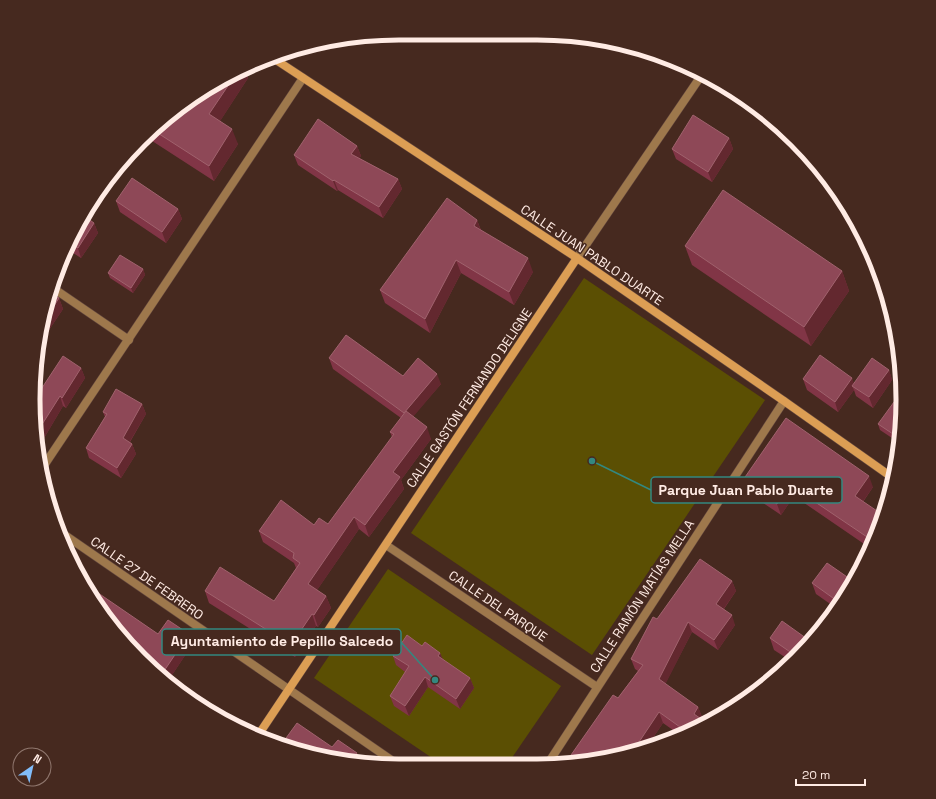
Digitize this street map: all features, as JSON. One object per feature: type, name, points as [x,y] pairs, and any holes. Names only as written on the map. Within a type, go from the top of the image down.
[{"type":"street","name":"CALLE JUAN PABLO DUARTE","points":[[278,61],[577,258],[888,474]]},
{"type":"street","points":[[46,463],[130,340],[303,78]]},
{"type":"street","name":"CALLE GASTÓN FERNANDO DELIGNE","points":[[261,731],[577,258],[699,79]]},
{"type":"street","points":[[57,291],[130,340]]},
{"type":"street","name":"CALLE RAMÓN MATÍAS MELLA","points":[[551,758],[784,401]]},
{"type":"street","name":"CALLE 27 DE FEBRERO","points":[[67,536],[389,759]]},
{"type":"street","name":"CALLE DEL PARQUE","points":[[386,545],[597,687]]},
{"type":"shaded area","points":[[584,278],[765,400],[592,655],[411,533]]},
{"type":"shaded area","points":[[388,569],[561,686],[511,759],[434,759],[314,678]]},
{"type":"building","points":[[230,82],[209,114],[232,129],[209,166],[158,133],[181,114]]},
{"type":"building","points":[[693,115],[729,138],[708,172],[672,149]]},
{"type":"building","points":[[318,119],[357,146],[351,154],[398,179],[379,207],[334,180],[333,181],[294,155]]},
{"type":"building","points":[[132,178],[178,209],[162,232],[116,201]]},
{"type":"building","points":[[723,190],[842,271],[804,327],[685,246]]},
{"type":"building","points":[[447,198],[477,220],[474,226],[528,258],[509,292],[456,260],[425,319],[380,290]]},
{"type":"building","points":[[89,219],[94,223],[78,248],[74,246]]},
{"type":"building","points":[[120,255],[143,269],[131,288],[108,273]]},
{"type":"building","points":[[55,296],[59,298],[51,311]]},
{"type":"building","points":[[346,335],[403,376],[418,358],[437,374],[404,413],[329,358]]},
{"type":"building","points":[[820,355],[852,378],[835,402],[803,379]]},
{"type":"building","points":[[63,356],[81,368],[62,398],[60,396],[41,426],[40,390]]},
{"type":"building","points":[[872,358],[889,370],[869,397],[852,386]]},
{"type":"building","points":[[116,389],[142,404],[123,438],[132,444],[117,468],[86,448],[107,414],[103,412]]},
{"type":"building","points":[[894,402],[896,403],[893,434],[878,424]]},
{"type":"building","points":[[406,411],[427,427],[393,472],[400,477],[365,525],[354,517],[308,584],[326,596],[314,615],[312,614],[291,645],[205,591],[220,567],[274,601],[300,563],[293,558],[294,553],[259,531],[281,500],[314,525],[319,518],[328,524],[394,434],[390,432]]},
{"type":"building","points":[[786,418],[869,476],[855,496],[878,512],[869,538],[790,485],[777,504],[743,480]]},
{"type":"building","points":[[700,559],[732,581],[716,604],[732,615],[714,640],[688,622],[659,679],[698,707],[694,714],[701,719],[682,728],[659,712],[637,745],[629,747],[626,745],[623,748],[607,752],[569,757],[613,695],[618,698],[643,665],[631,659],[653,617],[657,619]]},
{"type":"building","points":[[827,563],[849,578],[835,599],[812,583]]},
{"type":"building","points":[[96,592],[158,634],[168,620],[189,634],[164,671],[129,637]]},
{"type":"building","points":[[782,621],[806,638],[792,653],[770,638]]},
{"type":"building","points":[[407,635],[422,646],[425,642],[440,653],[438,656],[470,678],[456,699],[425,677],[405,706],[390,696],[409,666],[393,656]]},
{"type":"building","points":[[297,723],[332,747],[338,740],[357,753],[355,756],[329,752],[285,740]]},
{"type":"place","name":"Parque Juan Pablo Duarte","points":[[592,461]]},
{"type":"place","name":"Ayuntamiento de Pepillo Salcedo","points":[[435,680]]}]
